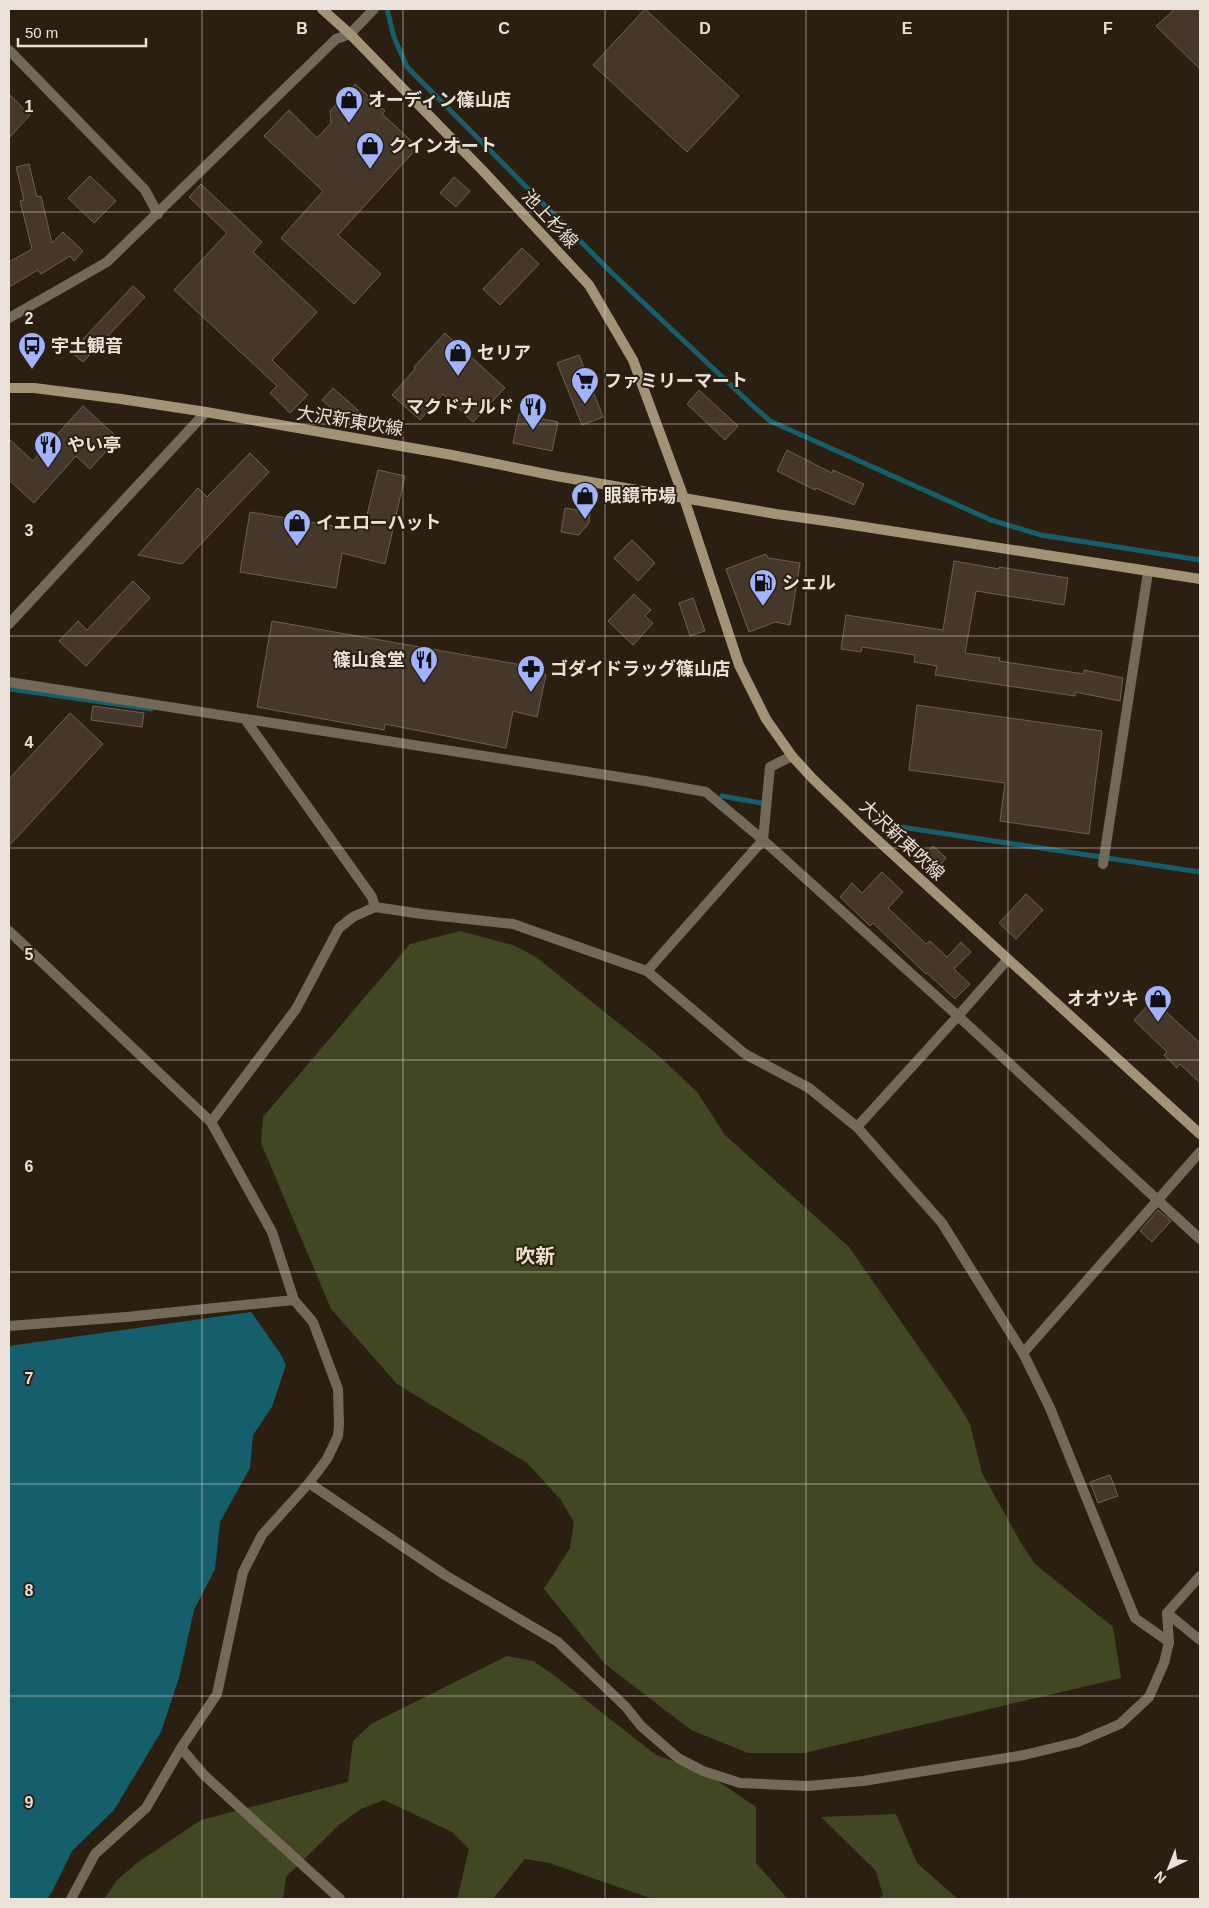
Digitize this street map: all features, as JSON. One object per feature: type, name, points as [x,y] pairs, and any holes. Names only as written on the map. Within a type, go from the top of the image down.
[{"type":"main road","name":"池上杉線","points":[[322,9],[350,34],[485,173],[588,285],[633,360],[684,498]]},
{"type":"main road","name":"大沢新東吹線","points":[[9,388],[34,388],[206,412],[452,454],[556,476],[684,498],[1200,579]]},
{"type":"main road","name":"大沢新東吹線","points":[[684,498],[739,665],[766,718],[792,756],[862,826],[1200,1134]]},
{"type":"street","points":[[9,318],[107,262],[336,39],[350,34],[374,9]]},
{"type":"street","points":[[9,50],[145,190],[158,214]]},
{"type":"street","points":[[9,624],[206,412]]},
{"type":"street","points":[[1103,864],[1148,572]]},
{"type":"street","points":[[9,682],[635,779],[706,792],[763,840],[958,1016],[1200,1239]]},
{"type":"street","points":[[245,719],[372,898],[376,907]]},
{"type":"street","points":[[647,971],[763,840],[770,768],[792,756]]},
{"type":"street","points":[[211,1122],[296,1009],[339,928],[353,916],[376,907],[512,924],[647,971],[745,1054],[809,1088],[857,1127],[942,1223],[1022,1353],[1050,1408],[1135,1618],[1169,1642]]},
{"type":"street","points":[[9,931],[211,1122],[272,1232],[294,1300],[313,1322],[338,1389],[340,1425],[338,1436],[327,1459],[309,1483],[262,1534],[243,1572],[217,1694],[181,1748],[146,1808],[95,1854],[71,1899]]},
{"type":"street","points":[[857,1127],[1008,958]]},
{"type":"street","points":[[1022,1353],[1200,1152]]},
{"type":"street","points":[[9,1326],[126,1317],[294,1300]]},
{"type":"street","points":[[309,1483],[445,1575],[558,1642],[626,1707],[641,1726],[678,1758],[703,1771],[740,1784],[808,1786],[863,1781],[1024,1755],[1078,1742],[1120,1724],[1149,1697],[1164,1663],[1169,1642],[1167,1613],[1200,1576]]},
{"type":"street","points":[[1167,1613],[1200,1640]]},
{"type":"street","points":[[181,1748],[204,1775],[340,1899]]},
{"type":"green space","points":[[460,931],[513,945],[536,957],[657,1054],[697,1092],[725,1135],[849,1247],[957,1402],[970,1424],[982,1473],[1021,1543],[1035,1564],[1113,1627],[1121,1678],[804,1753],[748,1753],[691,1730],[605,1664],[544,1589],[570,1548],[574,1522],[561,1500],[527,1463],[397,1384],[331,1309],[261,1143],[263,1117],[410,944]]},
{"type":"green space","points":[[507,1656],[533,1661],[656,1755],[703,1771],[756,1807],[756,1863],[788,1899],[653,1899],[549,1863],[525,1859],[493,1899],[457,1899],[469,1849],[452,1832],[384,1800],[361,1809],[340,1824],[286,1877],[283,1899],[104,1899],[118,1879],[137,1863],[201,1820],[348,1782],[353,1741],[371,1724]]},
{"type":"green space","points":[[896,1814],[917,1863],[958,1899],[879,1899],[883,1895],[876,1871],[821,1817]]},
{"type":"water","points":[[251,1312],[280,1353],[286,1365],[272,1407],[253,1435],[250,1468],[220,1522],[215,1569],[194,1610],[179,1678],[161,1732],[114,1810],[72,1851],[47,1899],[9,1899],[9,1346]]},
{"type":"building","points":[[645,9],[739,96],[687,152],[593,65]]},
{"type":"building","points":[[1175,9],[1200,9],[1200,69],[1156,26]]},
{"type":"building","points":[[355,84],[385,111],[382,114],[418,147],[338,235],[381,274],[354,304],[281,238],[323,191],[264,136],[289,110],[317,138],[331,123],[330,111]]},
{"type":"building","points":[[9,94],[30,115],[9,138]]},
{"type":"building","points":[[29,164],[37,197],[41,196],[52,243],[63,232],[83,251],[74,261],[70,256],[41,274],[38,270],[9,287],[9,262],[32,249],[20,201],[24,200],[16,167]]},
{"type":"building","points":[[90,176],[116,201],[94,223],[68,198]]},
{"type":"building","points":[[454,177],[470,191],[456,207],[440,193]]},
{"type":"building","points":[[201,184],[262,242],[253,252],[317,312],[272,360],[308,395],[290,413],[270,393],[277,386],[174,290],[227,233],[189,197]]},
{"type":"building","points":[[522,248],[539,264],[500,305],[483,289]]},
{"type":"building","points":[[133,286],[145,297],[83,362],[71,352]]},
{"type":"building","points":[[445,333],[505,388],[473,422],[443,394],[420,420],[392,395]]},
{"type":"building","points":[[579,355],[603,417],[582,425],[557,363]]},
{"type":"building","points":[[333,388],[359,411],[348,423],[322,400]]},
{"type":"building","points":[[699,390],[738,426],[725,440],[687,404]]},
{"type":"building","points":[[83,406],[118,438],[90,469],[76,456],[34,503],[9,480],[9,439],[33,461]]},
{"type":"building","points":[[519,414],[558,422],[552,451],[513,443]]},
{"type":"building","points":[[787,450],[832,473],[833,470],[864,484],[854,505],[816,488],[815,490],[777,471]]},
{"type":"building","points":[[250,453],[269,472],[182,564],[138,555],[198,488],[207,497]]},
{"type":"building","points":[[378,470],[405,476],[385,564],[342,553],[336,588],[240,572],[250,512],[363,531]]},
{"type":"building","points":[[565,508],[590,512],[589,523],[579,535],[561,532]]},
{"type":"building","points":[[632,540],[655,563],[638,581],[614,558]]},
{"type":"building","points":[[766,554],[768,558],[800,563],[790,625],[775,622],[749,632],[726,569]]},
{"type":"building","points":[[954,561],[1068,578],[1064,605],[976,591],[965,653],[1000,658],[999,661],[1084,674],[1084,670],[1123,678],[1120,701],[1075,692],[1075,696],[935,675],[937,666],[914,662],[915,655],[862,647],[861,652],[841,649],[846,615],[943,630]]},
{"type":"building","points":[[133,581],[150,598],[86,666],[59,641],[78,621],[87,630]]},
{"type":"building","points":[[634,594],[651,610],[645,616],[653,623],[633,645],[608,621]]},
{"type":"building","points":[[693,598],[705,631],[690,636],[679,603]]},
{"type":"building","points":[[272,621],[522,665],[521,670],[546,675],[537,717],[513,711],[506,748],[385,724],[384,730],[257,707]]},
{"type":"building","points":[[917,705],[1102,731],[1089,834],[1000,821],[1005,783],[909,770]]},
{"type":"building","points":[[93,706],[144,713],[142,727],[91,720]]},
{"type":"building","points":[[70,713],[103,744],[9,846],[9,779]]},
{"type":"building","points":[[933,846],[946,858],[937,869],[923,856]]},
{"type":"building","points":[[882,872],[903,892],[888,908],[926,944],[930,941],[947,957],[961,942],[971,952],[954,969],[970,984],[955,999],[873,923],[870,926],[840,897],[852,883],[862,893]]},
{"type":"building","points":[[1026,894],[1043,910],[1016,939],[999,923]]},
{"type":"building","points":[[1153,1000],[1200,1043],[1200,1083],[1180,1064],[1177,1068],[1164,1055],[1167,1052],[1134,1020]]},
{"type":"building","points":[[1158,1210],[1171,1221],[1152,1242],[1140,1231]]},
{"type":"building","points":[[1110,1475],[1118,1496],[1098,1503],[1090,1482]]},
{"type":"waterway","points":[[387,9],[394,37],[407,67],[612,273],[770,421],[991,520],[1041,535],[1200,560]]},
{"type":"waterway","points":[[10,689],[151,709]]},
{"type":"waterway","points":[[722,796],[761,803]]},
{"type":"waterway","points":[[894,826],[1200,872]]},
{"type":"place","name":"オーディン篠山店","points":[[349,124]]},
{"type":"place","name":"クインオート","points":[[370,170]]},
{"type":"place","name":"宇土観音","points":[[32,370]]},
{"type":"place","name":"セリア","points":[[458,377]]},
{"type":"place","name":"ファミリーマート","points":[[585,405]]},
{"type":"place","name":"マクドナルド","points":[[533,431]]},
{"type":"place","name":"やい亭","points":[[48,469]]},
{"type":"place","name":"眼鏡市場","points":[[585,520]]},
{"type":"place","name":"イエローハット","points":[[297,547]]},
{"type":"place","name":"シェル","points":[[763,607]]},
{"type":"place","name":"篠山食堂","points":[[424,684]]},
{"type":"place","name":"ゴダイドラッグ篠山店","points":[[531,693]]},
{"type":"place","name":"オオツキ","points":[[1158,1023]]},
{"type":"district","name":"吹新","points":[[535,1256]]}]
